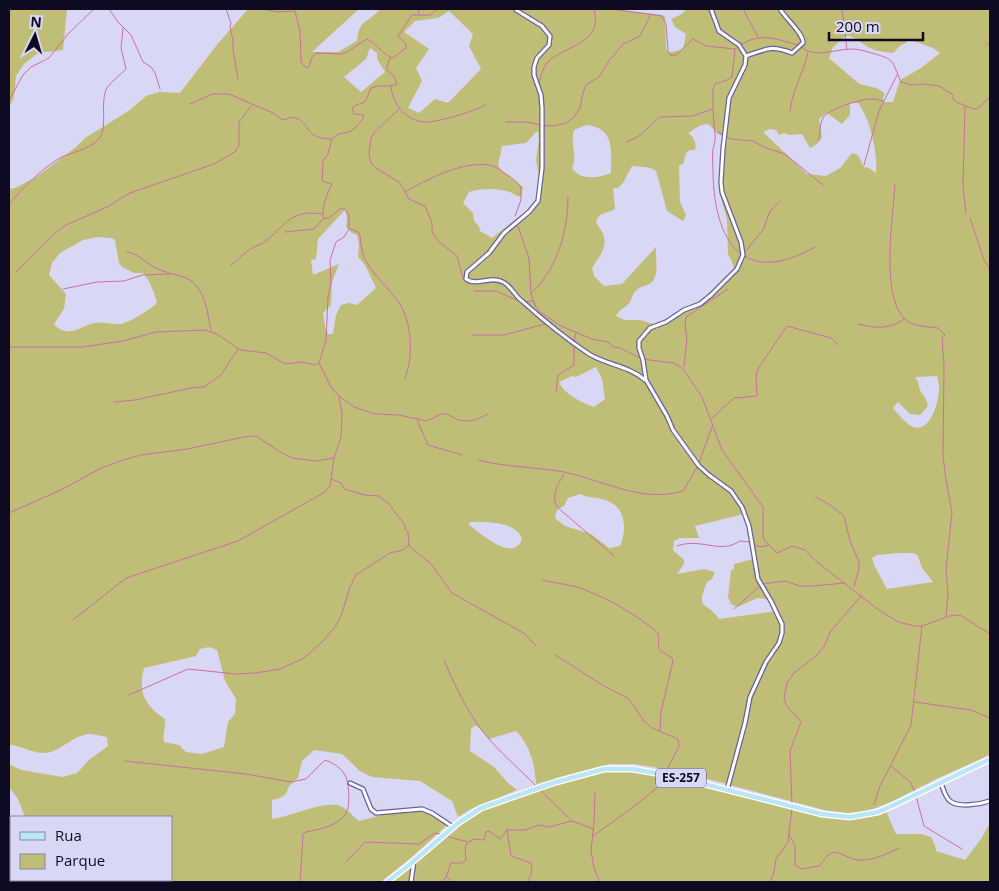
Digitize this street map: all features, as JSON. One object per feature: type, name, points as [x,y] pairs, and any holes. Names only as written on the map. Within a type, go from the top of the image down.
[{"type":"main road","name":"ES-257","points":[[387,882],[453,827],[473,813],[494,803],[556,782],[604,769],[624,768],[654,772],[822,814],[850,817],[878,812],[990,759]]},
{"type":"street","points":[[711,9],[719,31],[740,45],[746,56],[745,65],[729,98],[722,149],[721,182],[722,192],[741,242],[742,260],[733,274],[700,304],[684,310],[666,322],[655,326],[644,335],[640,341],[639,348],[646,380],[668,416],[673,430],[704,471],[731,491],[742,507],[749,526],[758,579],[782,624],[779,643],[766,662],[750,697],[727,790]]},
{"type":"street","points":[[746,56],[774,47],[782,48],[792,53],[803,43],[802,37],[780,9]]},
{"type":"street","points":[[516,10],[542,26],[550,36],[549,45],[537,58],[534,67],[534,76],[541,95],[542,108],[540,196],[533,208],[507,230],[489,253],[467,272],[466,279],[473,282],[497,279],[505,283],[520,300],[549,325],[591,355],[632,371],[646,380]]},
{"type":"street","points":[[350,782],[363,789],[373,812],[422,809],[432,813],[453,827]]},
{"type":"street","points":[[941,783],[949,800],[953,803],[975,804],[990,801]]},
{"type":"street","points":[[411,882],[414,861]]},
{"type":"green space","points":[[9,9],[67,9],[63,50],[38,53],[24,64],[16,76],[14,97],[9,108]]},
{"type":"green space","points":[[248,9],[359,9],[312,52],[338,52],[357,41],[362,25],[380,9],[613,9],[662,15],[665,17],[666,49],[668,52],[673,52],[683,49],[686,34],[675,27],[671,19],[682,14],[686,9],[990,9],[990,755],[893,801],[868,811],[846,813],[828,811],[678,771],[634,764],[610,764],[536,784],[531,756],[525,743],[516,731],[489,739],[477,726],[474,726],[471,729],[470,751],[494,767],[517,790],[471,809],[458,817],[452,801],[420,781],[372,777],[360,771],[342,754],[314,750],[302,761],[298,778],[289,786],[286,794],[272,800],[272,819],[316,807],[333,805],[343,807],[359,821],[390,813],[421,809],[448,824],[381,882],[46,882],[172,881],[172,816],[25,816],[18,799],[9,787],[9,764],[21,770],[63,777],[77,773],[89,760],[108,746],[107,737],[91,734],[79,737],[56,750],[44,753],[9,745],[9,189],[15,188],[36,177],[75,148],[85,138],[130,110],[146,96],[159,92],[180,93],[216,46]],"holes":[[[449,11],[473,34],[469,46],[481,69],[448,103],[435,99],[419,113],[408,108],[422,81],[416,68],[429,49],[404,32],[415,21],[438,18]],[[846,36],[855,38],[868,47],[880,51],[893,53],[906,43],[908,39],[933,48],[940,53],[921,68],[900,80],[893,102],[884,102],[885,94],[882,91],[861,85],[829,58],[833,47]],[[370,48],[377,53],[377,59],[385,72],[361,92],[344,77],[366,59]],[[850,103],[858,103],[866,117],[872,136],[876,156],[876,173],[864,167],[858,155],[852,153],[840,168],[826,176],[807,174],[763,132],[770,129],[776,130],[779,135],[784,133],[789,135],[802,134],[810,148],[822,138],[819,119],[827,113],[842,124],[850,115]],[[706,124],[710,125],[723,137],[719,192],[727,219],[728,255],[735,272],[700,304],[686,308],[669,318],[654,324],[640,320],[624,320],[616,316],[617,314],[628,304],[636,291],[651,283],[654,279],[657,268],[656,247],[622,284],[604,286],[594,276],[592,268],[601,253],[605,241],[596,222],[597,218],[601,214],[615,209],[613,188],[618,188],[623,183],[632,166],[648,167],[656,171],[667,211],[683,221],[686,215],[680,202],[679,166],[684,163],[687,152],[695,150],[696,147],[693,138],[688,133]],[[586,125],[602,130],[607,135],[611,148],[611,173],[585,177],[575,172],[572,168],[574,163],[574,130]],[[538,132],[536,160],[539,175],[537,196],[534,203],[526,211],[492,238],[480,231],[479,226],[474,221],[473,213],[463,203],[469,192],[484,189],[510,192],[521,197],[523,187],[501,170],[498,165],[502,146],[526,143]],[[345,210],[347,218],[346,227],[357,235],[359,245],[358,257],[365,265],[376,288],[357,305],[349,303],[341,305],[336,315],[333,334],[328,334],[326,331],[323,313],[331,305],[332,282],[339,264],[313,275],[311,260],[316,259],[318,239]],[[98,237],[115,240],[119,263],[122,267],[134,273],[143,273],[150,283],[157,302],[135,318],[121,324],[94,323],[74,331],[64,331],[54,324],[64,309],[66,294],[49,275],[52,263],[60,253],[83,240]],[[596,367],[602,379],[605,399],[594,407],[569,394],[559,382],[572,376],[576,377]],[[937,376],[939,386],[939,394],[933,415],[925,425],[919,428],[908,424],[893,408],[898,402],[910,414],[920,415],[928,406],[915,377]],[[580,494],[614,504],[622,514],[623,520],[624,534],[620,546],[609,548],[591,534],[565,526],[556,519],[555,515],[558,509],[564,506],[568,498]],[[744,514],[751,533],[753,559],[734,564],[734,569],[731,570],[728,597],[731,604],[737,607],[758,598],[773,600],[777,611],[719,619],[715,613],[704,605],[702,602],[704,591],[707,582],[712,579],[715,572],[704,569],[677,574],[684,564],[684,560],[673,550],[674,541],[680,538],[699,538],[695,526]],[[471,522],[500,524],[514,529],[522,539],[518,546],[504,547],[488,539],[468,524]],[[914,553],[918,556],[922,568],[933,582],[887,589],[872,558],[877,555]],[[209,647],[217,650],[225,681],[236,699],[235,714],[228,722],[224,747],[202,754],[186,752],[179,745],[164,742],[165,719],[152,709],[142,691],[144,668],[196,656],[200,649]]]},
{"type":"green space","points":[[610,769],[633,769],[677,776],[846,818],[869,816],[885,809],[896,834],[921,834],[931,837],[936,851],[965,860],[981,839],[990,823],[990,882],[388,882],[473,813],[521,794]]},
{"type":"waterway","points":[[9,100],[23,75],[31,67],[49,58],[68,34],[94,9]]},
{"type":"waterway","points":[[109,9],[118,22],[131,35],[143,62],[151,67],[155,73],[160,89]]},
{"type":"waterway","points":[[226,9],[231,23],[238,79]]},
{"type":"waterway","points":[[262,9],[278,12],[295,11],[300,31],[301,62],[306,68],[309,67],[312,57],[316,53],[340,54],[347,52],[367,39],[390,57]]},
{"type":"waterway","points":[[418,9],[419,14]]},
{"type":"waterway","points":[[323,217],[324,204],[332,184],[322,181],[323,161],[328,154],[332,139],[338,134],[354,129],[363,119],[364,115],[354,114],[352,108],[365,102],[371,88],[397,84],[394,76],[387,70],[387,66],[390,58],[393,58],[406,48],[406,44],[398,36],[412,15],[430,15],[438,9]]},
{"type":"waterway","points":[[539,83],[543,69],[553,57],[582,41],[593,31],[595,24],[594,9]]},
{"type":"waterway","points":[[611,9],[662,16],[666,24],[670,55],[676,55],[693,39],[706,46],[735,49],[743,43],[758,38],[773,38],[798,45]]},
{"type":"waterway","points":[[743,9],[758,37]]},
{"type":"waterway","points":[[842,9],[847,50]]},
{"type":"waterway","points":[[506,122],[528,122],[554,126],[566,123],[574,117],[580,108],[586,85],[599,77],[623,44],[640,36],[651,14]]},
{"type":"waterway","points":[[9,204],[39,173],[60,158],[85,149],[101,136],[107,88],[126,69],[121,48],[123,28]]},
{"type":"waterway","points":[[986,45],[990,43]]},
{"type":"waterway","points":[[801,47],[807,51],[819,53],[855,49],[883,56],[893,63],[901,82],[912,85],[939,86],[952,94],[954,101],[973,109],[978,108],[990,97]]},
{"type":"waterway","points":[[735,50],[732,77],[715,84],[713,89],[715,138],[713,172],[719,219],[727,237],[737,251],[751,259],[769,262],[790,258],[815,247]]},
{"type":"waterway","points":[[790,111],[793,96],[808,52]]},
{"type":"waterway","points":[[864,165],[879,111],[897,75]]},
{"type":"waterway","points":[[391,86],[394,99],[402,111],[419,121],[432,122],[486,105]]},
{"type":"waterway","points":[[190,104],[212,94],[229,94],[273,113],[281,119],[285,120],[290,117],[299,119],[314,136],[331,139]]},
{"type":"waterway","points":[[818,141],[823,118],[831,111],[866,99],[883,101]]},
{"type":"waterway","points":[[16,272],[64,226],[107,207],[130,193],[214,164],[236,151],[239,145],[239,122],[252,105]]},
{"type":"waterway","points":[[965,107],[963,186],[966,213]]},
{"type":"waterway","points":[[399,109],[371,138],[369,154],[371,163],[400,183],[409,199],[425,206],[432,223],[432,232],[439,242],[457,256],[463,278]]},
{"type":"waterway","points":[[627,142],[639,136],[660,117],[692,116],[713,109]]},
{"type":"waterway","points":[[717,132],[731,139],[753,141],[766,148],[785,154],[823,185]]},
{"type":"waterway","points":[[405,192],[457,168],[479,164],[492,166],[510,177],[521,187],[521,200],[515,216]]},
{"type":"waterway","points":[[895,185],[890,273],[896,306],[907,321],[920,326],[938,328],[945,335],[942,338],[944,366],[943,456],[952,512],[946,570],[948,593],[946,617]]},
{"type":"waterway","points":[[531,293],[540,284],[554,262],[566,223],[568,197]]},
{"type":"waterway","points":[[744,253],[763,230],[770,211],[780,201]]},
{"type":"waterway","points":[[285,232],[314,229],[324,218],[329,218],[340,209],[345,209],[349,215],[349,229],[344,237],[336,242],[330,260],[331,283],[328,297],[326,340],[319,363],[331,387],[339,396],[354,407],[375,414],[399,415],[427,421],[441,414],[447,414],[458,420],[466,421],[475,420],[488,414]]},
{"type":"waterway","points":[[231,265],[249,250],[264,242],[290,219],[303,214],[322,214]]},
{"type":"waterway","points":[[970,218],[984,260],[990,270]]},
{"type":"waterway","points":[[518,226],[529,258],[531,294],[539,311],[561,326],[592,339],[608,342],[614,347],[642,359],[674,363],[683,369],[702,397],[722,450],[763,507],[764,540],[777,553],[792,546],[805,550],[817,562],[876,608],[898,622],[922,626],[949,616],[960,615],[990,634]]},
{"type":"waterway","points":[[350,229],[358,232],[360,235],[364,258],[397,300],[406,317],[410,338],[410,359],[405,378]]},
{"type":"waterway","points":[[127,252],[138,256],[157,269],[184,277],[197,286],[204,299],[211,330]]},
{"type":"waterway","points":[[63,289],[97,282],[124,281],[142,275],[170,274]]},
{"type":"waterway","points":[[684,367],[687,338],[686,317],[728,289]]},
{"type":"waterway","points":[[474,291],[496,291],[521,302]]},
{"type":"waterway","points":[[525,302],[533,301]]},
{"type":"waterway","points":[[858,324],[882,327],[893,325],[904,319]]},
{"type":"waterway","points":[[472,335],[504,335],[552,322]]},
{"type":"waterway","points":[[711,419],[734,398],[757,396],[756,374],[787,326],[831,338],[838,345]]},
{"type":"waterway","points":[[9,347],[82,347],[123,341],[156,332],[205,330],[217,334],[240,350],[266,353],[285,364],[302,362],[315,365],[319,363]]},
{"type":"waterway","points":[[574,341],[576,333]]},
{"type":"waterway","points":[[556,392],[558,375],[574,365],[574,345]]},
{"type":"waterway","points":[[115,402],[204,387],[221,375],[238,349]]},
{"type":"waterway","points":[[73,620],[126,578],[238,541],[325,492],[330,486],[334,458],[341,437],[342,413],[339,397]]},
{"type":"waterway","points":[[417,420],[428,445],[462,455]]},
{"type":"waterway","points":[[699,463],[712,427]]},
{"type":"waterway","points":[[9,513],[63,489],[99,469],[123,460],[141,455],[187,449],[244,437],[256,436],[292,458],[316,461],[333,458]]},
{"type":"waterway","points":[[478,460],[508,466],[559,471],[636,492],[652,494],[683,491],[697,467]]},
{"type":"waterway","points":[[564,474],[555,494],[557,507],[614,556]]},
{"type":"waterway","points":[[331,479],[341,483],[344,489],[365,495],[379,496],[388,503],[405,525],[405,529],[408,532],[409,546],[431,564],[452,593],[520,631],[536,646]]},
{"type":"waterway","points":[[816,497],[844,516],[850,541],[859,562],[854,587]]},
{"type":"waterway","points":[[677,546],[694,543],[725,546],[740,541],[751,542]]},
{"type":"waterway","points":[[129,695],[188,669],[236,674],[255,673],[280,669],[304,658],[335,627],[356,575],[390,553],[403,550],[409,545]]},
{"type":"waterway","points":[[754,545],[761,547],[769,545]]},
{"type":"waterway","points":[[542,580],[577,587],[598,595],[630,612],[658,633],[659,648],[672,658],[673,661],[661,712],[660,731]]},
{"type":"waterway","points":[[763,584],[785,581],[800,586],[845,583]]},
{"type":"waterway","points":[[734,609],[760,586]]},
{"type":"waterway","points":[[792,804],[790,751],[801,722],[786,705],[784,698],[787,683],[794,673],[816,656],[825,645],[830,632],[861,596]]},
{"type":"waterway","points":[[874,805],[880,786],[911,725],[922,626]]},
{"type":"waterway","points":[[555,655],[604,686],[629,699],[644,721],[652,728],[678,739],[679,746],[658,787],[593,836]]},
{"type":"waterway","points":[[444,660],[462,698],[479,726],[497,748],[536,786]]},
{"type":"waterway","points":[[915,702],[971,710],[990,718]]},
{"type":"waterway","points":[[125,761],[246,774],[291,782],[306,779],[325,760],[337,766],[345,774],[347,781],[349,796],[347,812],[332,825],[303,834],[300,882]]},
{"type":"waterway","points":[[891,766],[910,782],[915,792]]},
{"type":"waterway","points":[[539,789],[572,821]]},
{"type":"waterway","points":[[595,792],[591,851],[594,868],[600,882]]},
{"type":"waterway","points":[[916,796],[924,826],[962,849]]},
{"type":"waterway","points":[[770,882],[776,859],[788,842],[792,808]]},
{"type":"waterway","points":[[507,830],[525,830],[538,825],[550,827],[571,821],[593,829]]},
{"type":"waterway","points":[[445,836],[468,842],[474,839],[484,840],[486,832],[489,831],[500,839],[507,830]]},
{"type":"waterway","points":[[507,831],[511,856],[531,863],[532,871],[528,882]]},
{"type":"waterway","points":[[347,861],[365,842],[419,844],[435,833],[441,834]]},
{"type":"waterway","points":[[789,835],[795,845],[795,865],[801,869],[819,866],[828,855],[834,852],[853,859],[865,860],[883,856],[899,848]]},
{"type":"waterway","points":[[441,882],[446,877],[451,863],[462,863],[466,860],[465,848],[467,843]]},
{"type":"waterway","points":[[447,877],[453,882]]}]
